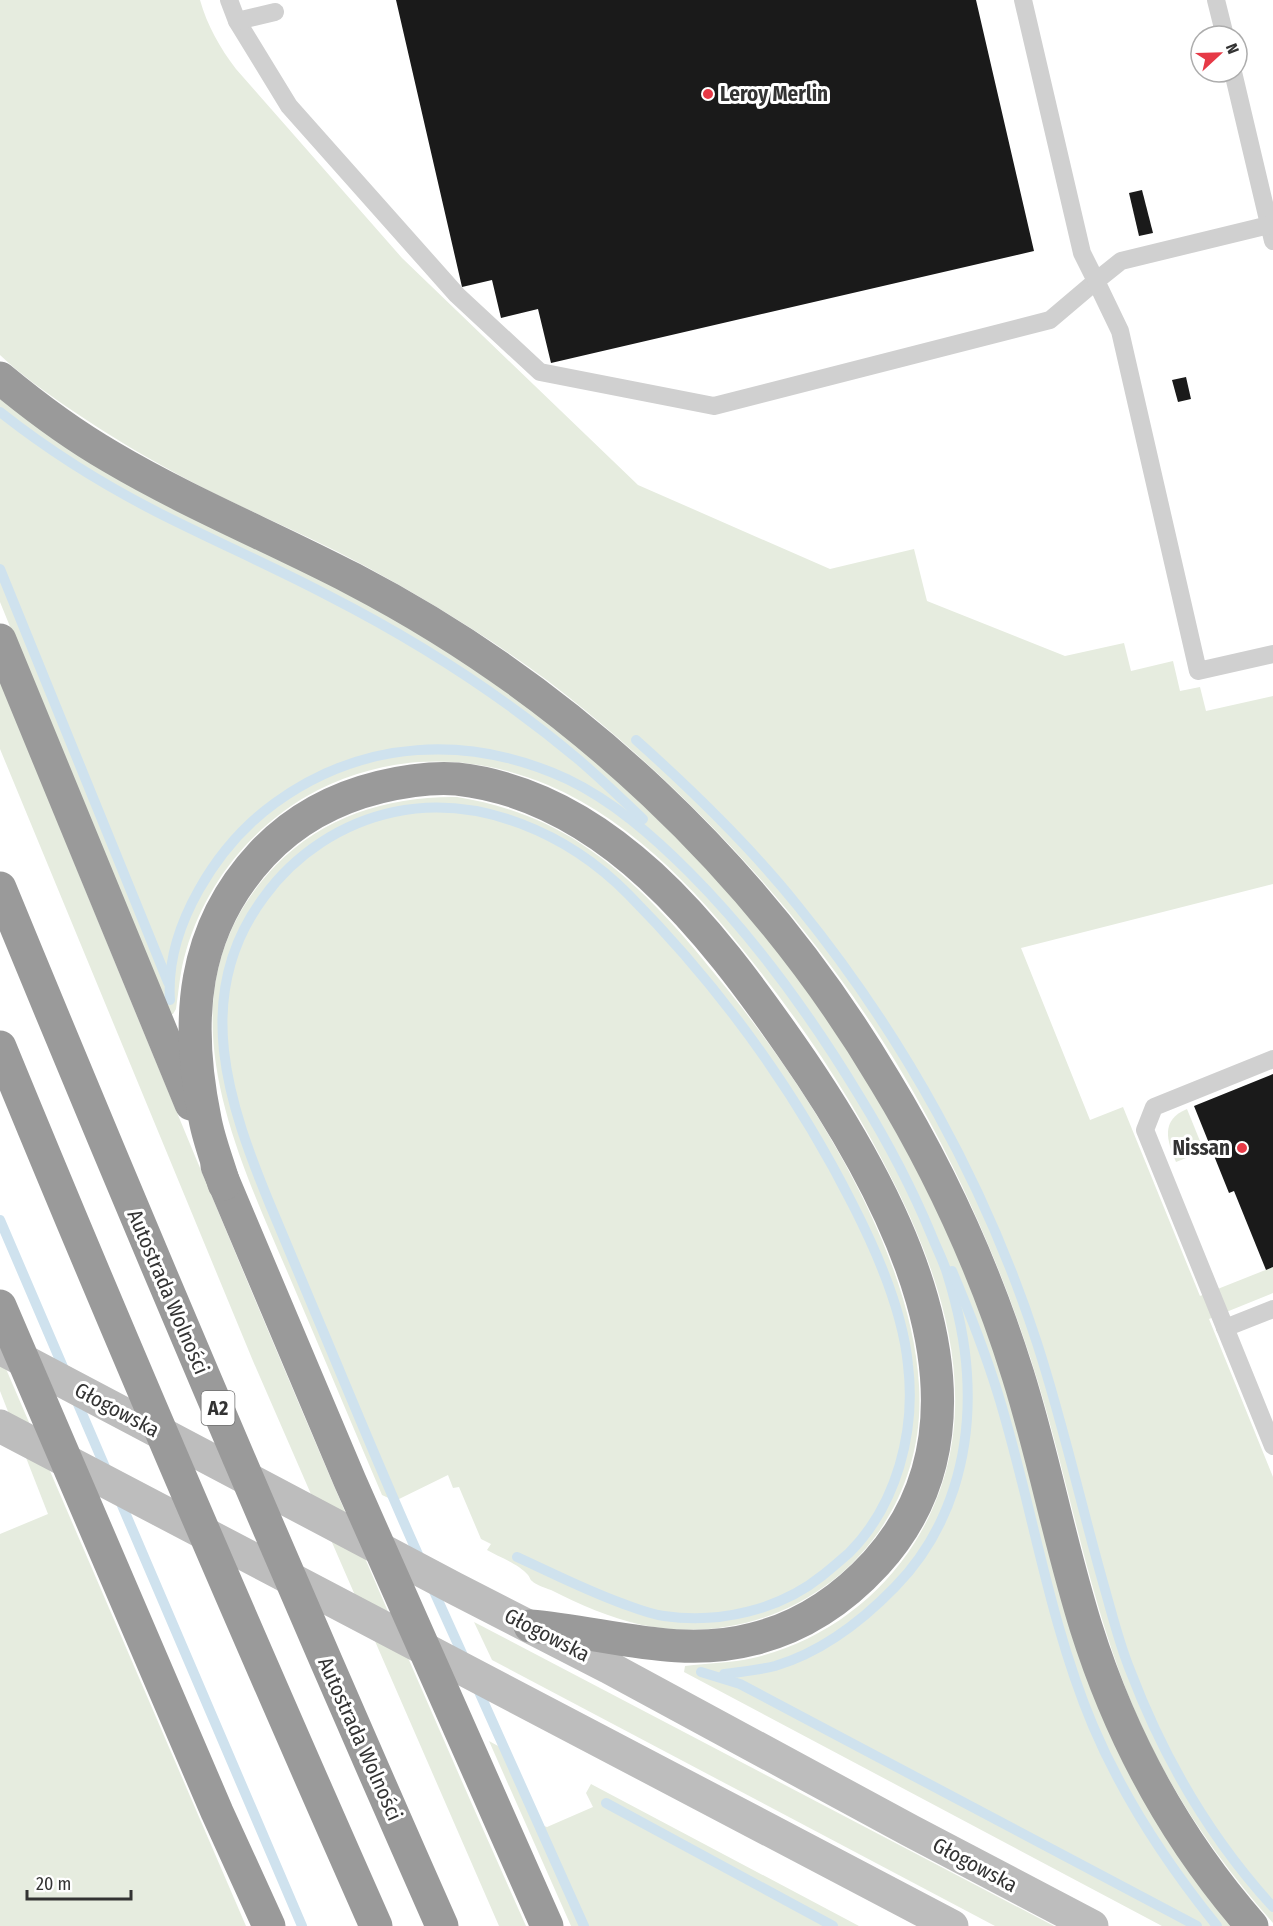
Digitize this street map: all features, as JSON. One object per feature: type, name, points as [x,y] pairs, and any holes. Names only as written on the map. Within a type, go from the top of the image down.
[{"type":"highway","points":[[0,378],[52,419],[115,459],[189,500],[386,597],[461,642],[526,687],[640,779],[711,850],[784,934],[867,1050],[955,1211],[982,1274],[1018,1372],[1075,1588],[1112,1700],[1141,1764],[1172,1820],[1207,1872],[1252,1926]]},
{"type":"highway","points":[[0,640],[224,1184],[350,1481],[547,1926]]},
{"type":"highway","points":[[224,1184],[205,1121],[195,1040],[197,981],[207,942],[237,883],[265,851],[297,823],[337,801],[360,792],[401,782],[458,779],[503,788],[542,802],[605,838],[674,898],[711,939],[760,1001],[821,1089],[857,1150],[898,1233],[918,1284],[931,1333],[935,1360],[937,1414],[929,1465],[913,1509],[891,1546],[861,1579],[826,1608],[785,1630],[749,1641],[713,1646],[677,1647],[564,1629],[530,1626]]},
{"type":"highway","name":"Autostrada Wolności","points":[[0,888],[112,1161],[331,1675],[442,1926]]},
{"type":"highway","points":[[0,1047],[255,1653],[376,1926]]},
{"type":"highway","points":[[0,1306],[217,1812],[269,1926]]},
{"type":"main road","name":"Głogowska","points":[[0,1348],[530,1626],[1092,1926]]},
{"type":"main road","points":[[0,1426],[952,1926]]},
{"type":"lane","points":[[229,0],[237,21],[289,106],[457,295],[540,372],[714,406],[1050,320],[1121,261],[1271,233],[1236,84]]},
{"type":"lane","points":[[1023,0],[1082,253],[1120,331],[1198,671],[1273,654]]},
{"type":"lane","points":[[1216,0],[1222,24]]},
{"type":"lane","points":[[237,21],[275,12]]},
{"type":"lane","points":[[1273,1059],[1154,1107],[1144,1130],[1273,1446]]},
{"type":"lane","points":[[1225,1328],[1273,1309]]},
{"type":"shaded area","points":[[0,0],[200,0],[215,36],[236,69],[402,258],[638,485],[830,569],[914,549],[927,601],[1065,656],[1124,643],[1131,671],[1173,661],[1180,691],[1200,687],[1206,711],[1273,696],[1273,884],[1021,948],[1090,1120],[1123,1107],[1200,1296],[1273,1267],[1273,1293],[1209,1319],[1273,1477],[1273,1923],[1229,1870],[1190,1814],[1172,1785],[1141,1724],[1111,1648],[1037,1380],[992,1253],[934,1129],[912,1089],[865,1014],[804,931],[771,891],[701,815],[625,744],[534,671],[451,616],[365,566],[194,483],[129,447],[50,395],[0,355]]},
{"type":"shaded area","points":[[0,396],[454,653],[586,750],[726,886],[840,1032],[943,1216],[1005,1376],[1050,1545],[1234,1926],[1162,1926],[684,1672],[685,1666],[745,1660],[777,1651],[801,1642],[845,1616],[884,1582],[900,1563],[915,1542],[937,1498],[950,1453],[955,1408],[953,1362],[945,1317],[932,1272],[915,1228],[872,1141],[822,1057],[794,1017],[743,950],[686,884],[622,828],[586,804],[548,785],[490,767],[432,762],[374,769],[318,790],[273,819],[236,857],[206,901],[184,958],[176,1009],[173,1014],[168,1015],[0,602]]},
{"type":"shaded area","points":[[0,680],[257,1305],[526,1926],[499,1926],[253,1361],[0,749]]},
{"type":"shaded area","points":[[457,797],[521,814],[566,834],[619,872],[672,923],[752,1021],[818,1117],[875,1224],[896,1278],[912,1332],[919,1385],[916,1441],[901,1492],[875,1537],[840,1574],[798,1603],[750,1622],[697,1630],[642,1625],[618,1619],[538,1585],[531,1581],[519,1567],[487,1550],[491,1544],[481,1539],[459,1487],[453,1488],[448,1475],[395,1501],[382,1495],[247,1175],[229,1122],[217,1068],[213,1016],[220,964],[240,913],[276,865],[295,848],[336,822],[359,812],[407,800]]},
{"type":"shaded area","points":[[1187,1109],[1204,1151],[1176,1162],[1168,1139],[1169,1125],[1178,1114]]},
{"type":"shaded area","points":[[0,1355],[246,1926],[0,1926],[0,1534],[48,1514],[0,1391]]},
{"type":"shaded area","points":[[474,1622],[1054,1926],[995,1926],[492,1660]]},
{"type":"shaded area","points":[[489,1741],[511,1753],[544,1826],[547,1827],[593,1807],[586,1793],[591,1784],[859,1926],[571,1926]]},
{"type":"building","name":"Leroy Merlin","points":[[396,0],[976,0],[1034,251],[551,363],[538,309],[501,318],[492,280],[462,287]]},
{"type":"building","points":[[1142,190],[1153,233],[1139,236],[1129,193]]},
{"type":"building","points":[[1186,377],[1191,399],[1178,402],[1172,380]]},
{"type":"building","name":"Nissan","points":[[1273,1074],[1273,1267],[1266,1270],[1234,1191],[1229,1193],[1194,1106]]},
{"type":"waterway","points":[[0,412],[56,453],[116,490],[362,613],[427,651],[490,692],[550,736],[643,819]]},
{"type":"waterway","points":[[0,569],[168,982]]},
{"type":"waterway","points":[[636,740],[720,819],[797,905],[872,1006],[937,1113],[993,1226],[1037,1343],[1116,1628],[1143,1702],[1173,1765],[1209,1825],[1250,1881],[1273,1907]]},
{"type":"waterway","points":[[170,1000],[171,972],[176,944],[186,917],[199,890],[233,841],[275,803],[309,782],[344,766],[380,755],[417,750],[455,750],[492,755],[530,764],[584,788],[632,820],[661,845],[714,898],[760,951],[802,1008],[841,1067],[880,1130],[915,1199],[944,1263],[954,1298],[964,1349],[968,1403],[961,1461],[944,1515],[931,1541],[895,1587],[855,1623],[809,1653],[775,1666],[724,1674]]},
{"type":"waterway","points":[[421,1561],[256,1168],[231,1090],[224,1051],[223,1012],[228,973],[241,935],[276,881],[305,854],[338,832],[375,817],[426,808],[459,809],[490,814],[551,837],[605,873],[629,895],[694,966],[725,1003],[781,1081],[830,1162],[880,1262],[901,1324],[908,1365],[910,1390],[906,1441],[900,1466],[880,1513],[849,1553],[823,1575],[788,1597],[748,1612],[727,1616],[706,1618],[664,1616],[642,1611],[608,1598],[517,1557]]},
{"type":"waterway","points":[[0,1220],[66,1374]]},
{"type":"waterway","points":[[952,1271],[998,1394],[1052,1603],[1077,1686],[1093,1726],[1118,1779],[1148,1830],[1181,1879],[1217,1926]]},
{"type":"waterway","points":[[75,1397],[108,1474]]},
{"type":"waterway","points":[[118,1496],[302,1926]]},
{"type":"waterway","points":[[432,1587],[465,1660]]},
{"type":"waterway","points":[[701,1672],[740,1684],[1197,1926]]},
{"type":"waterway","points":[[476,1685],[584,1926]]},
{"type":"waterway","points":[[606,1803],[833,1926]]},
{"type":"place","name":"Leroy Merlin","points":[[708,94]]},
{"type":"place","name":"Nissan","points":[[1242,1148]]}]
